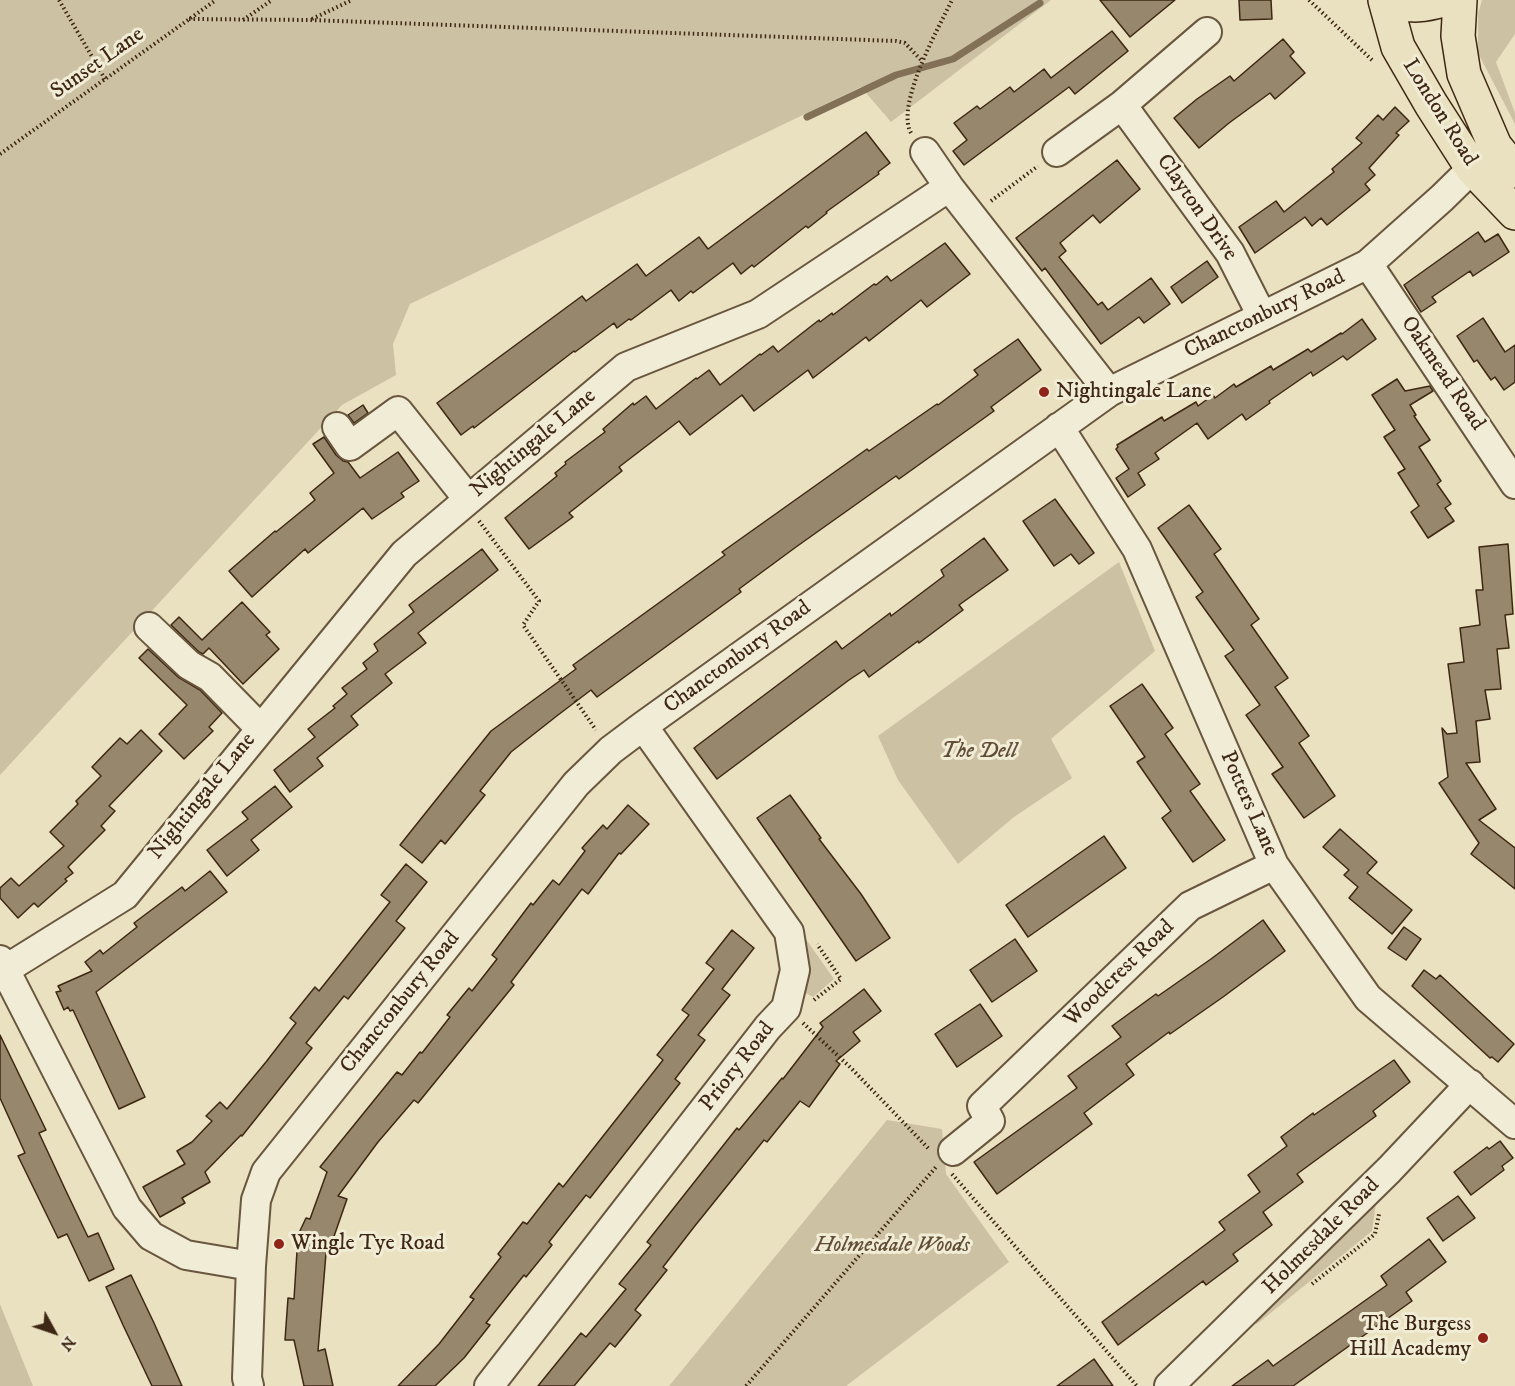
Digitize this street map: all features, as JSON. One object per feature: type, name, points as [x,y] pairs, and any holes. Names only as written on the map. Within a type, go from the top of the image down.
[{"type":"main road","name":"London Road","points":[[1384,0],[1398,47],[1431,104],[1494,162]]},
{"type":"main road","points":[[1394,0],[1402,4],[1424,5],[1443,0]]},
{"type":"main road","name":"London Road","points":[[1460,0],[1458,36],[1464,74],[1494,162],[1515,213]]},
{"type":"street","points":[[1057,153],[1122,105],[1207,32]]},
{"type":"street","name":"Clayton Drive","points":[[1122,105],[1230,253],[1262,316]]},
{"type":"street","points":[[925,152],[949,187],[1109,392]]},
{"type":"street","name":"Chanctonbury Road","points":[[249,1386],[247,1378],[251,1266],[256,1200],[266,1172],[568,794],[611,750],[1109,392],[1368,264],[1494,162]]},
{"type":"street","name":"Nightingale Lane","points":[[3,964],[124,895],[404,554],[627,367],[758,314],[949,187]]},
{"type":"street","name":"Oakmead Road","points":[[1368,264],[1515,484]]},
{"type":"street","points":[[337,427],[350,446],[398,411],[467,501]]},
{"type":"street","name":"Potters Lane","points":[[1059,427],[1137,549],[1274,865],[1368,998],[1515,1124]]},
{"type":"street","points":[[148,627],[189,665],[210,677],[260,728]]},
{"type":"street","name":"Priory Road","points":[[489,1386],[768,1027],[786,1008],[795,970],[789,932],[643,726]]},
{"type":"street","name":"Woodcrest Road","points":[[947,1156],[990,1121],[982,1106],[1190,906],[1274,865]]},
{"type":"street","points":[[3,964],[127,1208],[150,1236],[186,1255],[251,1266]]},
{"type":"street","name":"Holmesdale Road","points":[[1169,1386],[1389,1170],[1470,1084]]},
{"type":"path","points":[[59,0],[105,79]]},
{"type":"path","name":"Sunset Lane","points":[[0,154],[216,0]]},
{"type":"path","points":[[243,20],[272,0]]},
{"type":"path","points":[[310,20],[352,0]]},
{"type":"path","points":[[925,152],[909,129],[906,112],[922,63],[952,0]]},
{"type":"path","points":[[189,19],[310,20],[896,40],[905,43],[922,63]]},
{"type":"path","points":[[971,215],[1057,153]]},
{"type":"path","points":[[467,501],[539,601],[523,625],[611,750]]},
{"type":"path","points":[[786,1008],[947,1156],[1137,1386]]},
{"type":"path","points":[[746,1386],[947,1156]]},
{"type":"green space","points":[[0,0],[1051,0],[891,122],[861,87],[410,304],[393,344],[396,375],[342,405],[0,775]]},
{"type":"green space","points":[[1482,0],[1515,0],[1515,34],[1496,62],[1515,113],[1515,124],[1478,53],[1478,14]]},
{"type":"green space","name":"The Dell","points":[[1119,562],[1155,651],[1051,739],[1072,778],[1014,817],[958,864],[898,780],[878,736]]},
{"type":"green space","points":[[798,928],[834,979],[813,997],[802,991]]},
{"type":"green space","name":"Holmesdale Woods","points":[[887,1120],[942,1129],[946,1174],[1009,1262],[846,1386],[669,1386]]},
{"type":"green space","points":[[1387,1191],[1376,1203],[1372,1231],[1257,1324],[1252,1320]]},
{"type":"green space","points":[[0,1304],[33,1386],[0,1386]]},
{"type":"building","points":[[1100,0],[1175,0],[1130,37]]},
{"type":"building","points":[[1239,0],[1271,0],[1272,19],[1240,20]]},
{"type":"building","points":[[1112,31],[1128,51],[1075,94],[1069,87],[964,165],[953,151],[967,140],[954,123],[977,106],[980,109],[1010,87],[1014,92],[1044,69],[1051,78]]},
{"type":"building","points":[[1283,39],[1294,52],[1290,56],[1305,73],[1275,99],[1270,93],[1199,148],[1174,118],[1230,76],[1234,81]]},
{"type":"building","points":[[1395,107],[1409,121],[1396,133],[1399,135],[1369,168],[1375,175],[1365,184],[1370,190],[1327,225],[1321,218],[1312,226],[1305,217],[1255,253],[1239,227],[1276,201],[1284,212],[1334,172],[1332,169],[1362,143],[1356,138],[1378,115],[1383,120]]},
{"type":"building","points":[[866,132],[890,163],[878,172],[879,174],[826,212],[808,228],[806,226],[754,267],[752,265],[741,274],[733,263],[679,301],[671,290],[631,320],[629,319],[617,328],[614,323],[474,428],[473,426],[461,435],[437,403],[582,296],[586,301],[637,264],[646,276],[699,237],[708,249]]},
{"type":"building","points":[[1117,160],[1140,189],[1100,223],[1093,215],[1060,243],[1066,251],[1059,257],[1098,305],[1102,302],[1108,310],[1151,278],[1170,304],[1144,323],[1139,317],[1101,344],[1045,268],[1042,271],[1016,238]]},
{"type":"building","points":[[1478,232],[1485,242],[1498,234],[1509,252],[1473,276],[1470,271],[1432,297],[1436,302],[1421,312],[1404,285]]},
{"type":"building","points":[[945,243],[970,274],[927,307],[921,300],[869,341],[866,337],[813,378],[808,370],[754,411],[742,395],[690,435],[679,421],[619,467],[622,471],[569,513],[573,517],[529,549],[505,518],[557,476],[555,473],[566,464],[565,462],[605,432],[603,429],[633,403],[634,405],[646,396],[656,409],[709,370],[720,385],[760,354],[773,346],[778,352],[819,320],[820,322],[832,313],[833,315],[874,284],[876,285],[887,276],[891,281]]},
{"type":"building","points":[[1207,261],[1218,277],[1182,303],[1171,287]]},
{"type":"building","points":[[1483,318],[1505,352],[1515,345],[1515,382],[1504,390],[1495,377],[1491,380],[1477,360],[1474,362],[1457,336]]},
{"type":"building","points":[[1362,319],[1376,339],[1347,360],[1343,356],[1313,376],[1311,372],[1246,420],[1242,414],[1208,439],[1197,423],[1155,453],[1159,459],[1138,473],[1145,485],[1128,497],[1116,478],[1129,469],[1116,449],[1117,445],[1162,417],[1164,421],[1196,402],[1198,406],[1213,395],[1215,398],[1234,384],[1236,387],[1271,366],[1273,370],[1308,349],[1311,352]]},
{"type":"building","points":[[1018,339],[1041,370],[991,407],[994,411],[899,479],[896,476],[796,547],[739,589],[741,592],[597,697],[591,690],[511,752],[480,791],[485,795],[445,844],[441,840],[422,863],[400,845],[491,731],[576,669],[573,665],[725,555],[722,552],[867,449],[869,451],[938,405],[978,375],[974,370]]},
{"type":"building","points":[[1397,379],[1405,391],[1430,386],[1433,391],[1410,405],[1416,415],[1414,416],[1430,440],[1419,447],[1441,481],[1437,484],[1451,504],[1445,508],[1454,521],[1428,538],[1411,512],[1419,506],[1398,473],[1405,469],[1384,437],[1395,430],[1372,395]]},
{"type":"building","points":[[363,405],[368,413],[354,423],[348,415]]},
{"type":"building","points":[[324,437],[336,455],[348,462],[360,478],[398,452],[419,481],[401,493],[404,497],[372,519],[363,508],[308,553],[305,549],[252,597],[229,571],[315,500],[310,493],[334,473],[313,444]]},
{"type":"building","points":[[1055,499],[1094,553],[1079,564],[1071,554],[1054,566],[1023,521]]},
{"type":"building","points":[[1189,505],[1221,549],[1214,554],[1259,619],[1251,625],[1288,678],[1275,687],[1309,736],[1299,743],[1335,796],[1304,818],[1272,774],[1283,767],[1246,715],[1260,705],[1225,656],[1234,650],[1196,597],[1203,592],[1158,528]]},
{"type":"building","points":[[984,538],[1008,570],[959,605],[963,610],[919,643],[918,641],[869,677],[864,670],[849,680],[717,779],[694,748],[836,641],[842,649],[890,613],[891,616],[944,576],[941,570]]},
{"type":"building","points":[[1508,544],[1513,614],[1505,615],[1509,648],[1497,649],[1501,689],[1485,690],[1490,719],[1476,721],[1480,762],[1466,763],[1496,809],[1479,820],[1515,848],[1515,889],[1471,854],[1479,843],[1439,783],[1448,777],[1442,728],[1447,734],[1457,733],[1448,664],[1464,662],[1460,628],[1480,625],[1476,590],[1483,590],[1479,547]]},
{"type":"building","points":[[482,549],[498,570],[418,633],[426,643],[385,674],[392,683],[351,716],[358,725],[317,758],[323,766],[290,792],[274,770],[315,737],[308,729],[335,708],[333,706],[347,694],[342,688],[367,669],[363,663],[378,651],[374,644],[414,612],[409,605]]},
{"type":"building","points":[[242,602],[270,632],[266,635],[279,649],[243,684],[209,648],[203,654],[199,652],[171,625],[179,617],[202,640]]},
{"type":"building","points":[[148,649],[178,677],[200,690],[222,713],[209,727],[213,731],[184,759],[159,734],[187,705],[139,658]]},
{"type":"building","points":[[1142,684],[1173,728],[1165,734],[1200,784],[1190,791],[1225,840],[1193,862],[1162,818],[1171,811],[1137,762],[1145,757],[1110,706]]},
{"type":"building","points":[[141,730],[162,751],[109,806],[115,811],[101,826],[105,830],[68,867],[73,873],[65,879],[67,881],[38,907],[34,903],[18,918],[0,898],[0,888],[11,878],[19,886],[64,846],[50,832],[78,804],[76,801],[101,776],[92,767],[120,738],[127,744]]},
{"type":"building","points":[[275,786],[292,807],[251,840],[259,850],[227,876],[207,850],[248,819],[242,812]]},
{"type":"building","points":[[790,795],[890,938],[856,961],[757,818]]},
{"type":"building","points":[[628,805],[649,824],[621,854],[619,853],[588,894],[582,889],[511,982],[514,985],[418,1103],[414,1100],[378,1142],[338,1196],[347,1199],[332,1242],[327,1241],[318,1351],[325,1349],[333,1386],[304,1386],[294,1340],[285,1340],[288,1298],[294,1299],[298,1235],[306,1218],[310,1219],[327,1172],[320,1167],[397,1072],[402,1075],[420,1052],[422,1053],[450,1017],[447,1015],[469,988],[472,991],[497,959],[492,955],[531,903],[533,905],[553,880],[559,885],[585,851],[582,848],[603,825],[607,829]]},
{"type":"building","points":[[1340,829],[1377,862],[1367,873],[1412,910],[1392,934],[1349,898],[1358,887],[1344,875],[1349,870],[1323,847]]},
{"type":"building","points":[[1104,836],[1126,868],[1028,937],[1006,905]]},
{"type":"building","points":[[406,864],[427,882],[396,921],[405,928],[348,999],[344,996],[306,1043],[312,1048],[242,1136],[205,1172],[210,1182],[182,1198],[185,1203],[160,1217],[143,1187],[185,1164],[177,1151],[192,1142],[212,1121],[206,1116],[220,1102],[227,1109],[266,1062],[296,1023],[290,1018],[315,987],[319,991],[390,902],[381,895]]},
{"type":"building","points":[[210,871],[227,892],[96,992],[145,1097],[119,1109],[73,1010],[70,1011],[68,1007],[64,1010],[56,992],[61,991],[58,986],[92,971],[85,962],[100,950],[103,954],[137,927],[134,923],[182,887],[185,891]]},
{"type":"building","points":[[1263,920],[1285,951],[1126,1064],[1134,1075],[1084,1113],[1092,1124],[997,1194],[974,1162],[1077,1088],[1068,1076],[1121,1037],[1112,1026],[1156,994],[1158,996],[1211,959]]},
{"type":"building","points":[[1404,927],[1421,939],[1406,960],[1388,948]]},
{"type":"building","points":[[732,930],[754,948],[722,989],[730,995],[698,1035],[705,1040],[675,1079],[680,1083],[590,1198],[586,1195],[549,1242],[552,1245],[526,1277],[524,1275],[486,1323],[490,1325],[464,1358],[435,1386],[398,1386],[439,1344],[474,1299],[470,1297],[501,1257],[498,1254],[523,1222],[527,1224],[559,1183],[563,1187],[663,1060],[657,1055],[689,1015],[682,1010],[714,969],[706,963]]},
{"type":"building","points":[[1015,939],[1037,971],[992,1002],[970,970]]},
{"type":"building","points":[[1424,970],[1436,979],[1440,975],[1514,1044],[1498,1062],[1490,1058],[1412,986]]},
{"type":"building","points":[[864,989],[881,1011],[853,1032],[860,1041],[836,1061],[840,1064],[809,1107],[800,1101],[767,1142],[764,1140],[694,1227],[663,1267],[667,1270],[635,1310],[641,1315],[615,1347],[610,1343],[574,1386],[538,1386],[581,1333],[586,1337],[626,1289],[619,1284],[651,1245],[647,1242],[737,1128],[739,1130],[783,1079],[823,1027],[820,1023]]},
{"type":"building","points":[[980,1004],[1002,1036],[957,1067],[935,1034]]},
{"type":"building","points":[[0,1035],[46,1130],[39,1133],[88,1237],[98,1233],[114,1269],[89,1281],[67,1234],[58,1238],[18,1156],[25,1153],[0,1098]]},
{"type":"building","points":[[1394,1060],[1410,1082],[1373,1111],[1376,1116],[1297,1174],[1303,1182],[1263,1212],[1272,1225],[1233,1254],[1238,1261],[1206,1285],[1203,1281],[1118,1345],[1102,1322],[1225,1230],[1219,1222],[1260,1192],[1248,1175],[1287,1146],[1281,1137],[1313,1113],[1314,1115]]},
{"type":"building","points":[[1500,1141],[1513,1158],[1502,1166],[1504,1170],[1471,1195],[1454,1172],[1487,1147],[1489,1149]]},
{"type":"building","points":[[1458,1196],[1475,1218],[1443,1241],[1427,1218]]},
{"type":"building","points":[[1429,1239],[1446,1262],[1406,1292],[1412,1301],[1293,1386],[1232,1386],[1268,1360],[1273,1366],[1387,1285],[1381,1276]]},
{"type":"building","points":[[131,1275],[182,1386],[152,1386],[123,1325],[106,1287]]},
{"type":"building","points":[[1094,1359],[1113,1386],[1057,1386]]},
{"type":"waterway","points":[[807,117],[896,75],[953,59],[1040,3]]},
{"type":"place","name":"Nightingale Lane","points":[[1044,392]]},
{"type":"place","name":"Wingle Tye Road","points":[[279,1244]]},
{"type":"place","name":"The Burgess Hill Academy","points":[[1483,1338]]}]
